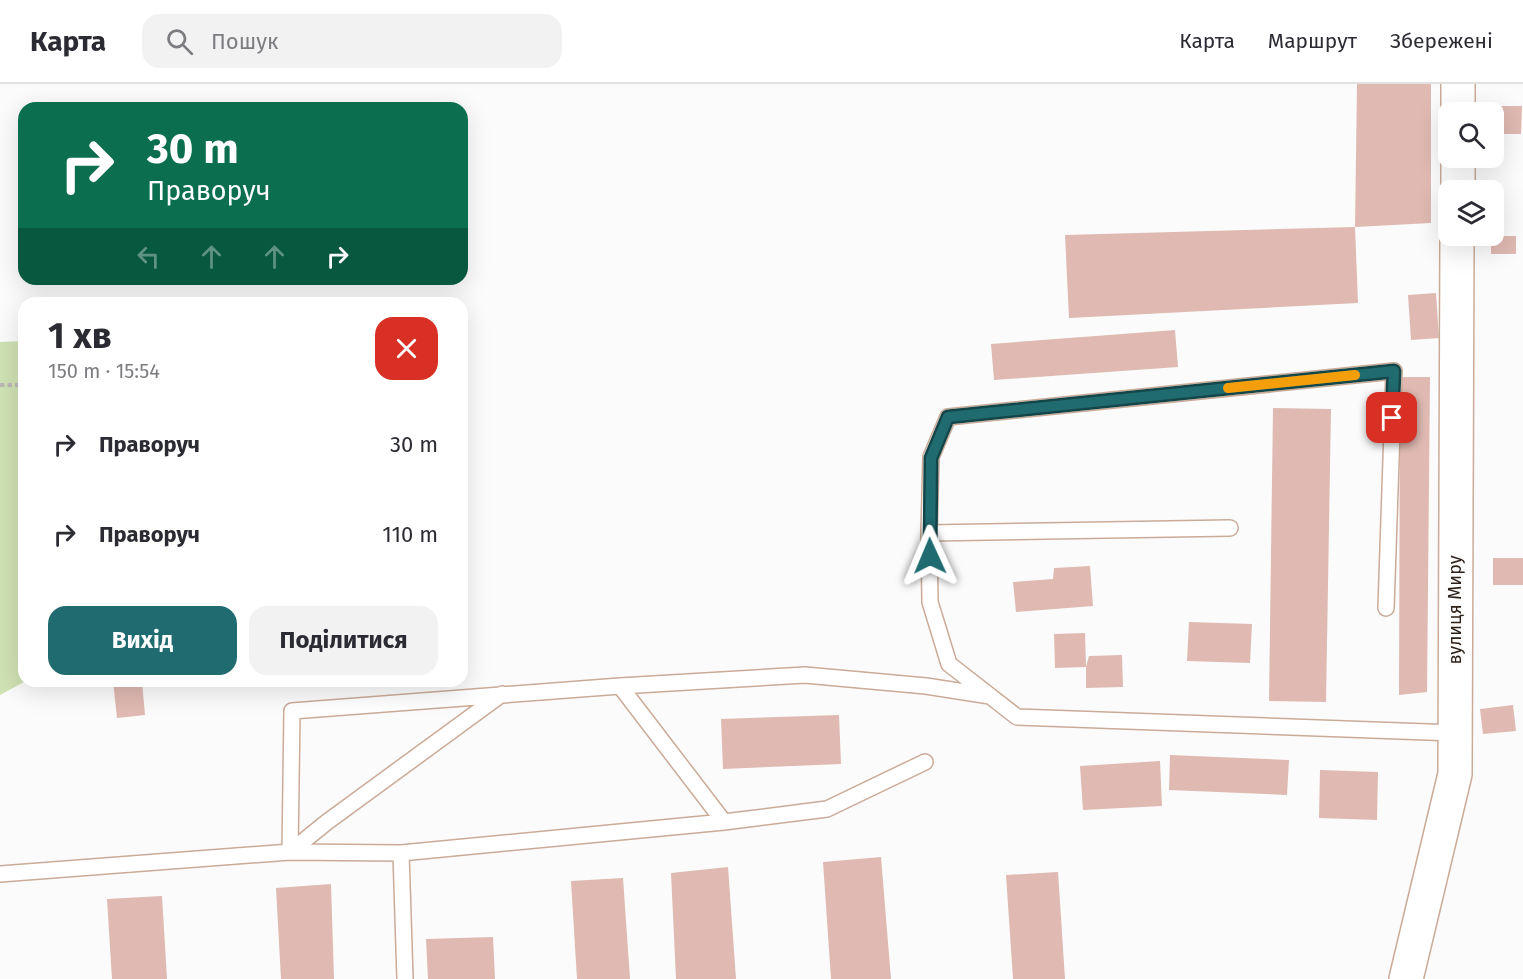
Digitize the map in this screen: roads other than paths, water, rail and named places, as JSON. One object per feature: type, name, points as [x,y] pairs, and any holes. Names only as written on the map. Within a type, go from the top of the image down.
[{"type":"street","points":[[1458,84],[1458,102]]},
{"type":"street","name":"вулиця Миру","points":[[1406,979],[1455,774],[1457,246]]},
{"type":"lane","points":[[1386,608],[1394,371],[948,417],[931,458],[930,602],[949,664],[1017,717],[1455,732]]},
{"type":"lane","points":[[929,533],[1230,528]]},
{"type":"lane","points":[[290,852],[292,711],[502,694],[805,675],[926,686],[990,696]]},
{"type":"lane","points":[[620,686],[724,822]]},
{"type":"lane","points":[[290,852],[327,822],[502,694]]},
{"type":"lane","points":[[0,873],[290,852],[401,853],[724,822],[827,809],[925,762]]},
{"type":"lane","points":[[401,853],[405,979]]}]
